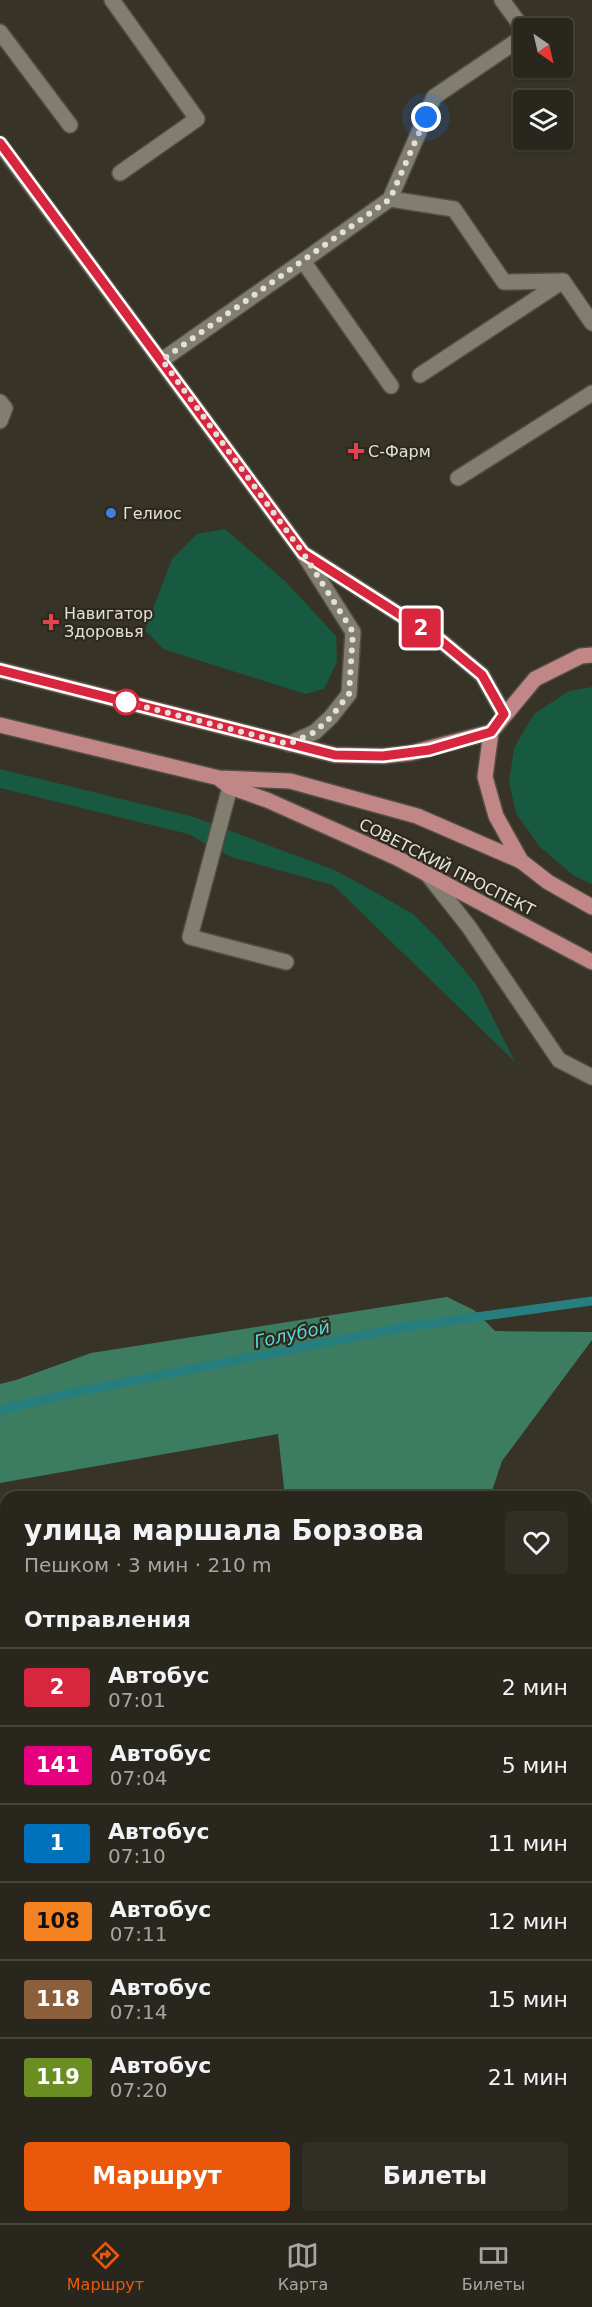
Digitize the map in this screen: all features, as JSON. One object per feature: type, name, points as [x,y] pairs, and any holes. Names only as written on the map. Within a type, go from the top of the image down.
[{"type":"main road","points":[[112,0],[197,119],[120,173]]},
{"type":"main road","points":[[502,0],[515,18]]},
{"type":"main road","points":[[0,32],[70,125]]},
{"type":"main road","points":[[162,360],[390,199],[434,97],[513,43]]},
{"type":"main road","points":[[0,144],[303,553],[353,632],[349,694],[331,717],[315,732],[289,744]]},
{"type":"main road","points":[[390,199],[454,209],[504,282],[563,281]]},
{"type":"main road","points":[[303,261],[391,386]]},
{"type":"main road","points":[[563,281],[592,322]]},
{"type":"main road","points":[[420,375],[563,281]]},
{"type":"main road","points":[[458,478],[592,393]]},
{"type":"main road","points":[[0,402],[5,408],[0,421]]},
{"type":"main road","points":[[303,553],[441,641],[482,675],[504,714]]},
{"type":"main road","points":[[592,655],[581,656],[535,679],[504,714],[491,732],[485,777],[496,816],[521,861],[548,882],[592,907]]},
{"type":"main road","points":[[0,670],[335,755],[383,756],[429,750],[491,732]]},
{"type":"main road","name":"СОВЕТСКИЙ ПРОСПЕКТ","points":[[0,725],[225,782],[387,853],[592,962]]},
{"type":"main road","name":"СОВЕТСКИЙ ПРОСПЕКТ","points":[[225,782],[290,781],[417,816],[521,861]]},
{"type":"main road","points":[[225,782],[190,937],[286,962]]},
{"type":"main road","points":[[429,875],[469,927],[559,1059],[592,1077]]},
{"type":"green space","points":[[225,529],[285,581],[336,636],[337,662],[324,689],[305,694],[163,649],[145,630],[172,559],[197,534]]},
{"type":"green space","points":[[592,687],[592,884],[574,876],[540,847],[516,813],[509,782],[514,748],[534,714],[569,691]]},
{"type":"green space","points":[[0,769],[194,817],[334,870],[366,887],[413,914],[439,940],[476,984],[515,1062],[333,885],[231,857],[188,834],[0,788]]},
{"type":"green space","points":[[447,1297],[474,1310],[495,1331],[592,1332],[592,1340],[502,1461],[492,1491],[284,1491],[278,1434],[0,1483],[0,1384],[91,1353]]},
{"type":"waterway","name":"Голубой","points":[[0,1410],[71,1393],[405,1327],[592,1301]]},
{"type":"bus line","name":"2","points":[[0,143],[303,553],[441,641],[482,675],[504,714],[491,732],[429,750],[383,756],[335,755],[0,670]]},
{"type":"place","name":"С-Фарм","points":[[356,451]]},
{"type":"place","name":"Гелиос","points":[[111,513]]},
{"type":"place","name":"Навигатор Здоровья","points":[[51,622]]},
{"type":"route","points":[[126,702],[289,744],[315,732],[331,717],[349,694],[353,632],[303,553],[162,360],[390,199],[426,117]]}]
